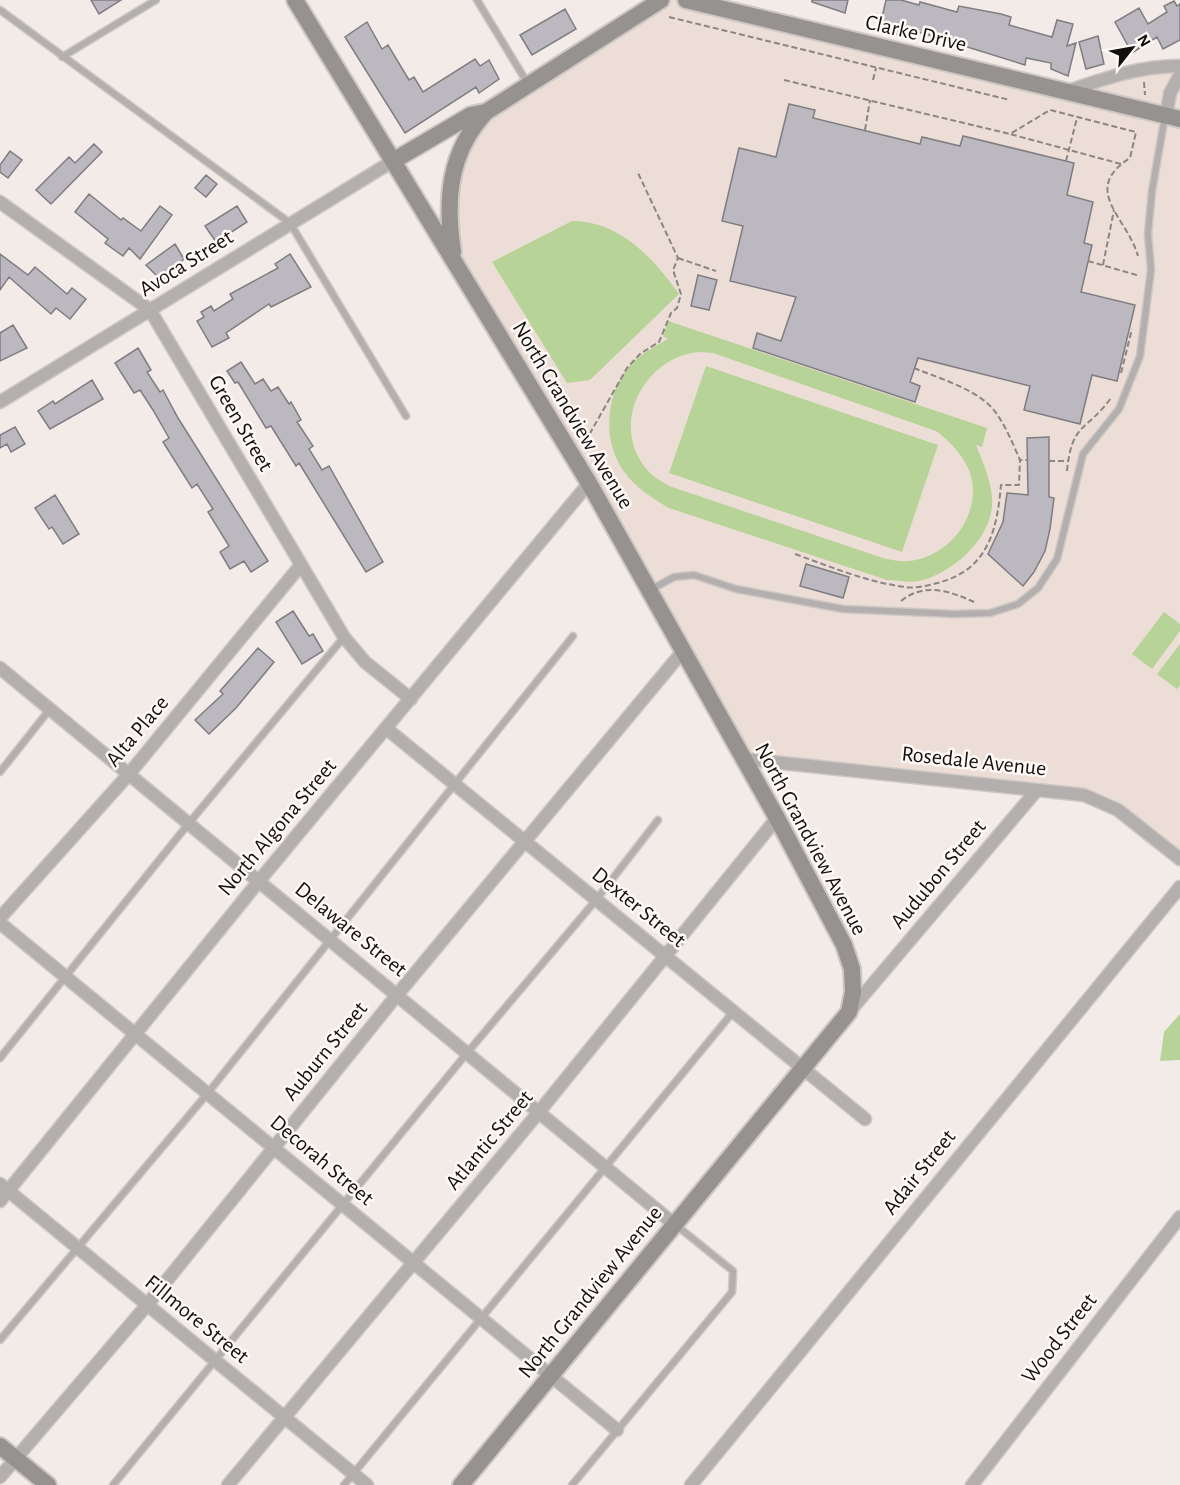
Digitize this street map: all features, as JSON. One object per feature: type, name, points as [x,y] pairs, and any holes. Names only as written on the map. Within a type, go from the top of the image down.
[{"type":"street","points":[[295,0],[393,161]]},
{"type":"street","name":"North Grandview Avenue","points":[[454,258],[448,218],[451,178],[459,152],[474,125],[486,112],[661,0]]},
{"type":"street","name":"Clarke Drive","points":[[686,0],[1173,117]]},
{"type":"street","points":[[1066,92],[1120,73],[1157,66],[1180,66]]},
{"type":"street","points":[[1173,117],[1170,93],[1180,75]]},
{"type":"street","name":"North Grandview Avenue","points":[[461,1485],[804,1069],[849,1012],[853,992],[852,969],[844,945],[777,818],[589,483],[393,161],[471,114],[486,112]]},
{"type":"street","name":"Avoca Street","points":[[1,400],[393,161]]},
{"type":"street","name":"Green Street","points":[[0,202],[150,310],[344,637],[365,662],[411,699]]},
{"type":"street","name":"North Algona Street","points":[[3,1192],[589,483]]},
{"type":"street","name":"Alta Place","points":[[0,918],[129,774],[300,566]]},
{"type":"street","name":"Auburn Street","points":[[0,1477],[147,1305],[397,995],[682,651]]},
{"type":"street","name":"Delaware Street","points":[[0,668],[674,1224]]},
{"type":"street","name":"Dexter Street","points":[[387,729],[865,1119]]},
{"type":"street","name":"Rosedale Avenue","points":[[744,759],[1084,795],[1118,810],[1180,859]]},
{"type":"street","name":"Audubon Street","points":[[849,1012],[1036,790]]},
{"type":"street","name":"Atlantic Street","points":[[228,1485],[539,1113],[777,818]]},
{"type":"street","name":"Adair Street","points":[[691,1485],[1180,886]]},
{"type":"street","name":"Decorah Street","points":[[0,923],[617,1430]]},
{"type":"street","name":"Fillmore Street","points":[[3,1192],[76,1246],[367,1485]]},
{"type":"street","name":"Wood Street","points":[[972,1485],[1180,1217]]},
{"type":"street","points":[[0,1446],[48,1485]]},
{"type":"lane","points":[[62,57],[156,0]]},
{"type":"lane","points":[[477,0],[528,84]]},
{"type":"lane","points":[[0,10],[290,223],[406,416]]},
{"type":"lane","points":[[649,591],[674,577],[694,575],[736,589],[843,609],[955,614],[990,613],[1018,603],[1038,588],[1057,559],[1083,454],[1119,409],[1140,356],[1151,270],[1148,234],[1152,191],[1173,117]]},
{"type":"lane","points":[[0,1340],[76,1246],[207,1094],[573,636]]},
{"type":"lane","points":[[0,1058],[189,823],[344,637]]},
{"type":"lane","points":[[0,772],[50,709]]},
{"type":"lane","points":[[113,1485],[467,1053],[596,900],[658,820]]},
{"type":"lane","points":[[344,1485],[734,1011]]},
{"type":"lane","points":[[572,1485],[732,1292],[733,1271],[674,1224]]},
{"type":"path","points":[[669,17],[1010,100]]},
{"type":"path","points":[[873,80],[876,67]]},
{"type":"path","points":[[1144,78],[1144,100]]},
{"type":"path","points":[[784,80],[1010,134],[1121,164]]},
{"type":"path","points":[[865,130],[870,100]]},
{"type":"path","points":[[1010,134],[1050,110],[1136,132],[1130,158],[1109,177],[1107,186],[1114,210],[1134,240],[1140,262]]},
{"type":"path","points":[[1066,161],[1077,117]]},
{"type":"path","points":[[638,173],[678,258],[716,270]]},
{"type":"path","points":[[1102,265],[1114,210]]},
{"type":"path","points":[[585,442],[627,368],[640,354],[659,342],[671,313],[677,308],[681,294],[673,270],[678,258]]},
{"type":"path","points":[[1088,261],[1140,276]]},
{"type":"path","points":[[1139,285],[1140,269]]},
{"type":"path","points":[[1121,373],[1134,322]]},
{"type":"path","points":[[795,554],[865,578],[907,588],[956,578],[976,564],[993,533],[1001,485],[1019,485],[1020,460],[1008,434],[988,404],[964,389],[914,368]]},
{"type":"path","points":[[1066,479],[1070,445],[1076,432],[1103,410],[1115,390]]},
{"type":"path","points":[[1020,460],[1028,460]]},
{"type":"path","points":[[1049,461],[1068,461]]},
{"type":"path","points":[[900,602],[910,594],[938,589],[954,592],[981,605]]},
{"type":"shaded area","points":[[656,0],[680,0],[1066,92],[1180,66],[1180,859],[1118,810],[1084,795],[744,759],[454,258],[451,178],[486,112]]},
{"type":"green space","points":[[572,221],[605,227],[634,244],[658,267],[679,294],[590,380],[567,383],[492,262]]},
{"type":"green space","points":[[668,321],[987,428],[982,447],[976,445],[992,496],[991,513],[981,536],[964,556],[942,572],[915,582],[887,580],[669,508],[656,500],[632,482],[623,470],[611,444],[609,429],[612,400],[624,373],[633,362],[668,339],[663,336]],"holes":[[[699,352],[713,353],[936,431],[961,456],[972,479],[972,501],[963,526],[946,546],[935,553],[906,561],[886,559],[669,486],[654,477],[637,455],[632,436],[632,417],[637,398],[647,381],[661,367],[679,357]]]},
{"type":"green space","points":[[706,366],[938,445],[902,552],[669,473]]},
{"type":"green space","points":[[1164,612],[1180,624],[1180,631],[1152,669],[1132,654]]},
{"type":"green space","points":[[1180,644],[1180,685],[1177,689],[1157,674]]},
{"type":"green space","points":[[1180,1014],[1180,1060],[1160,1061],[1164,1032]]},
{"type":"building","points":[[91,0],[121,0],[99,14]]},
{"type":"building","points":[[812,0],[848,0],[845,13],[812,2]]},
{"type":"building","points":[[886,0],[901,0],[919,5],[920,2],[957,12],[959,6],[1001,14],[1011,17],[1009,25],[1052,37],[1057,20],[1073,24],[1067,46],[1076,43],[1068,76],[1051,69],[1051,63],[1026,58],[1025,65],[961,45],[943,43],[943,39],[904,28],[902,36],[879,30]]},
{"type":"building","points":[[1174,1],[1177,6],[1180,4],[1180,40],[1163,49],[1157,37],[1132,53],[1115,22],[1139,8],[1148,24],[1167,12],[1164,6]]},
{"type":"building","points":[[565,9],[576,29],[532,55],[520,35]]},
{"type":"building","points":[[367,22],[382,49],[388,45],[409,80],[414,77],[423,92],[475,59],[480,66],[489,60],[499,79],[479,93],[476,87],[405,133],[345,37]]},
{"type":"building","points":[[1098,36],[1104,64],[1086,69],[1079,42]]},
{"type":"building","points":[[789,104],[815,110],[813,118],[920,144],[922,137],[960,146],[963,136],[1074,163],[1067,195],[1093,202],[1084,243],[1092,245],[1081,292],[1135,305],[1117,381],[1092,375],[1080,424],[1024,410],[1030,386],[918,358],[910,382],[920,386],[915,402],[753,348],[757,333],[781,341],[796,297],[730,281],[743,226],[722,221],[739,148],[776,157]]},
{"type":"building","points":[[94,144],[102,152],[51,204],[36,190],[69,157],[75,163]]},
{"type":"building","points":[[10,151],[22,160],[8,178],[0,172],[0,165]]},
{"type":"building","points":[[206,175],[217,184],[206,197],[195,188]]},
{"type":"building","points":[[89,194],[121,220],[123,218],[141,231],[160,206],[172,215],[140,259],[129,248],[123,256],[105,243],[108,239],[75,212]]},
{"type":"building","points":[[237,206],[247,222],[216,242],[205,226]]},
{"type":"building","points":[[175,244],[184,259],[162,281],[146,265]]},
{"type":"building","points":[[0,254],[28,275],[35,267],[67,294],[72,288],[86,299],[70,319],[56,308],[51,314],[9,277],[0,290]]},
{"type":"building","points":[[290,254],[311,287],[271,307],[269,304],[226,333],[229,338],[212,347],[197,321],[204,317],[201,312],[211,306],[214,311],[233,299],[230,294],[278,268],[275,264]]},
{"type":"building","points":[[698,275],[717,280],[709,310],[691,306]]},
{"type":"building","points":[[13,325],[27,348],[0,361],[0,333]]},
{"type":"building","points":[[138,348],[151,370],[147,372],[160,392],[163,390],[178,418],[268,561],[251,572],[244,561],[230,569],[220,552],[229,546],[208,512],[213,509],[197,484],[192,488],[163,442],[169,438],[153,410],[140,390],[134,393],[115,363]]},
{"type":"building","points":[[241,362],[255,384],[263,379],[271,391],[278,387],[289,404],[291,402],[301,420],[297,422],[313,446],[309,449],[322,470],[329,466],[383,562],[366,572],[299,463],[296,466],[271,426],[266,428],[238,382],[235,383],[227,371]]},
{"type":"building","points":[[92,380],[103,399],[50,429],[38,411],[53,401],[55,404]]},
{"type":"building","points":[[15,427],[25,444],[11,452],[7,444],[0,448],[0,435]]},
{"type":"building","points":[[1049,437],[1049,497],[1054,498],[1050,529],[1045,551],[1034,572],[1023,586],[988,554],[1003,522],[1007,493],[1028,495],[1027,438]]},
{"type":"building","points":[[55,495],[79,534],[63,544],[52,527],[49,529],[35,508]]},
{"type":"building","points":[[806,564],[849,577],[843,598],[800,586]]},
{"type":"building","points":[[293,611],[309,636],[313,634],[323,651],[302,664],[276,622]]},
{"type":"building","points":[[258,648],[274,662],[236,708],[209,734],[195,720],[223,694],[220,691]]}]
